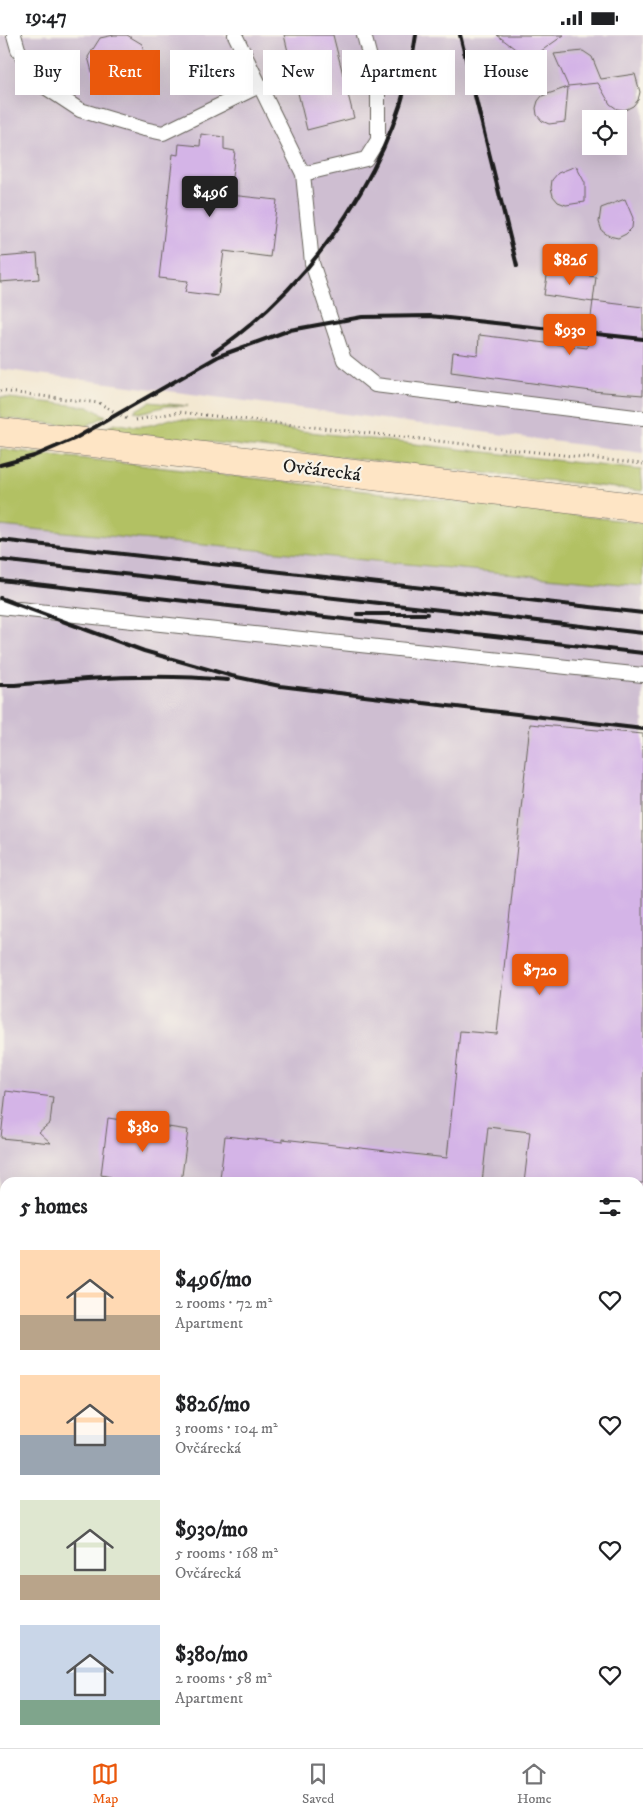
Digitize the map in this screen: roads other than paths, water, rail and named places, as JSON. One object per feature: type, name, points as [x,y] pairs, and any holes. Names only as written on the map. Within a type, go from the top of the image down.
[{"type":"main road","name":"Ovčárecká","points":[[0,432],[643,508]]},
{"type":"lane","points":[[14,35],[18,49],[39,83],[80,110],[163,133],[259,86]]},
{"type":"lane","points":[[235,35],[303,175],[312,263],[344,359],[375,385],[643,418]]},
{"type":"lane","points":[[303,175],[366,159],[378,140],[378,88],[364,35]]},
{"type":"lane","points":[[0,607],[643,675]]},
{"type":"railway","points":[[213,353],[250,325],[286,292],[318,255],[347,215],[372,172],[392,127],[407,81],[416,35]]},
{"type":"railway","points":[[460,35],[517,266]]},
{"type":"railway","points":[[0,465],[34,456],[74,439],[219,356],[290,330],[362,317],[430,316],[643,339]]},
{"type":"railway","points":[[0,540],[643,613]]},
{"type":"railway","points":[[0,560],[643,633]]},
{"type":"railway","points":[[0,580],[643,653]]},
{"type":"railway","points":[[0,598],[144,651],[232,676],[280,686],[643,729]]},
{"type":"railway","points":[[357,614],[427,614]]},
{"type":"railway","points":[[0,685],[95,678],[174,677],[228,680]]}]
